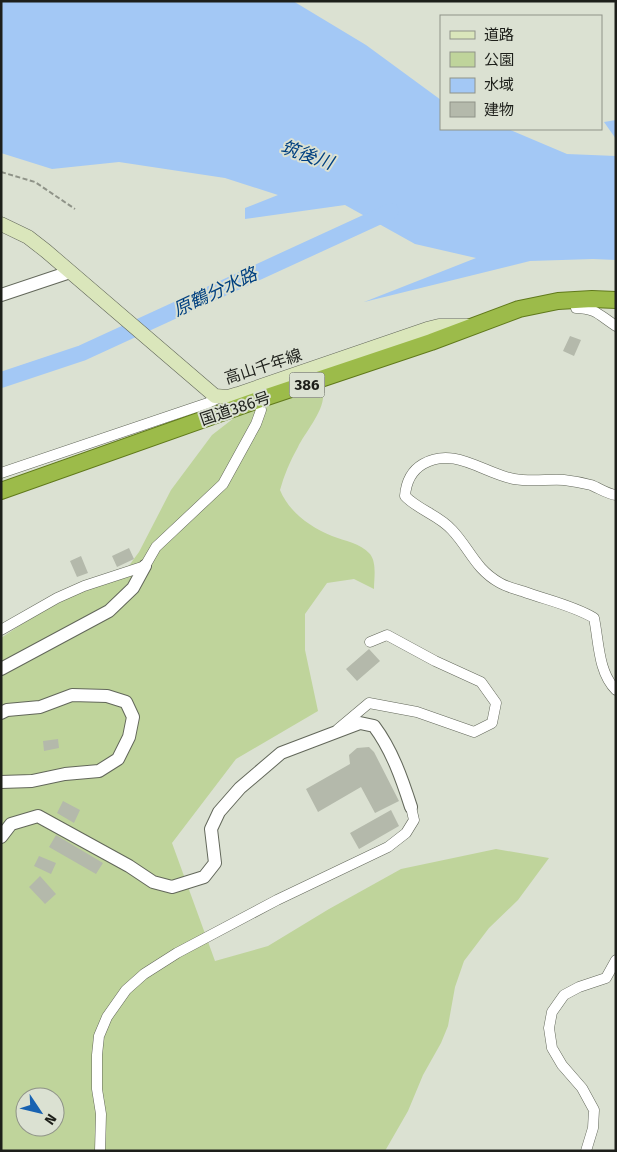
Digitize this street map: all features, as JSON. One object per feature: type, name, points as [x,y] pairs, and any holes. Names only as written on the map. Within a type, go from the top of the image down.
[{"type":"highway","name":"国道386号","points":[[1,491],[519,309],[574,299],[616,300]]},
{"type":"main road","name":"高山千年線","points":[[1,224],[28,237],[216,395],[238,394],[427,329],[439,326],[470,326]]},
{"type":"street","points":[[1,295],[73,276]]},
{"type":"street","points":[[574,299],[576,308],[594,310],[616,326]]},
{"type":"street","points":[[1,473],[208,403],[216,395]]},
{"type":"street","points":[[1,669],[108,611],[133,588],[156,547],[223,484],[256,424],[261,410],[258,400]]},
{"type":"street","points":[[616,495],[590,485],[564,480],[516,479],[462,460],[445,458],[432,459],[418,467],[406,486],[405,496],[411,503],[432,514],[452,529],[475,562],[488,575],[502,584],[582,611],[594,618],[602,667],[616,690]]},
{"type":"street","points":[[1,630],[84,586],[145,566]]},
{"type":"street","points":[[334,733],[370,703],[417,712],[474,732],[492,723],[496,703],[481,682],[387,636],[370,642]]},
{"type":"street","points":[[1,713],[7,710],[40,707],[72,695],[107,696],[126,702],[133,717],[129,737],[118,759],[99,771],[66,774],[32,781],[1,782]]},
{"type":"street","points":[[1,837],[11,824],[38,816],[129,866],[154,882],[172,887],[204,877],[215,863],[212,829],[219,812],[240,788],[281,753],[360,723],[374,726],[385,740],[411,807],[414,820],[406,833],[388,847],[277,900],[186,949],[144,974],[126,990],[107,1016],[99,1036],[97,1055],[101,1114],[100,1151]]},
{"type":"street","points":[[586,1151],[593,1128],[594,1110],[582,1088],[562,1065],[552,1048],[549,1028],[552,1012],[564,995],[579,987],[606,978],[616,960]]},
{"type":"path","points":[[1,172],[34,182],[75,209]]},
{"type":"green space","points":[[318,384],[323,394],[321,407],[292,458],[280,490],[289,505],[308,523],[332,536],[366,550],[372,558],[375,575],[374,589],[354,579],[327,583],[305,614],[305,650],[318,711],[236,759],[172,843],[215,961],[268,946],[401,869],[496,849],[549,858],[518,900],[489,928],[464,961],[455,987],[448,1026],[441,1043],[423,1075],[408,1111],[385,1151],[1,1151],[1,638],[34,616],[128,567],[139,552],[171,490],[212,435],[252,404]]},
{"type":"water","name":"筑後川","points":[[1,1],[293,1],[366,45],[440,99],[440,130],[510,130],[567,154],[616,156],[616,260],[530,261],[364,302],[476,258],[415,244],[345,205],[245,219],[245,208],[278,195],[225,178],[119,162],[52,169],[1,153]]},
{"type":"water","points":[[616,120],[616,139],[604,122]]},
{"type":"building","points":[[570,336],[581,340],[574,356],[563,351]]},
{"type":"building","points":[[129,548],[134,559],[117,567],[112,556]]},
{"type":"building","points":[[81,556],[88,573],[77,577],[70,561]]},
{"type":"building","points":[[369,649],[380,661],[357,681],[346,669]]},
{"type":"building","points":[[58,739],[59,748],[44,751],[43,741]]},
{"type":"building","points":[[369,747],[374,752],[399,801],[375,813],[361,787],[318,812],[306,789],[350,764],[349,755],[357,748]]},
{"type":"building","points":[[63,801],[80,810],[74,823],[57,813]]},
{"type":"building","points":[[391,810],[399,826],[359,849],[350,833]]},
{"type":"building","points":[[56,835],[103,863],[96,874],[49,847]]},
{"type":"building","points":[[39,856],[56,863],[51,874],[34,866]]},
{"type":"building","points":[[40,876],[56,894],[45,904],[29,887]]},
{"type":"waterway","name":"原鶴分水路","points":[[1,380],[82,353],[391,211]]}]
